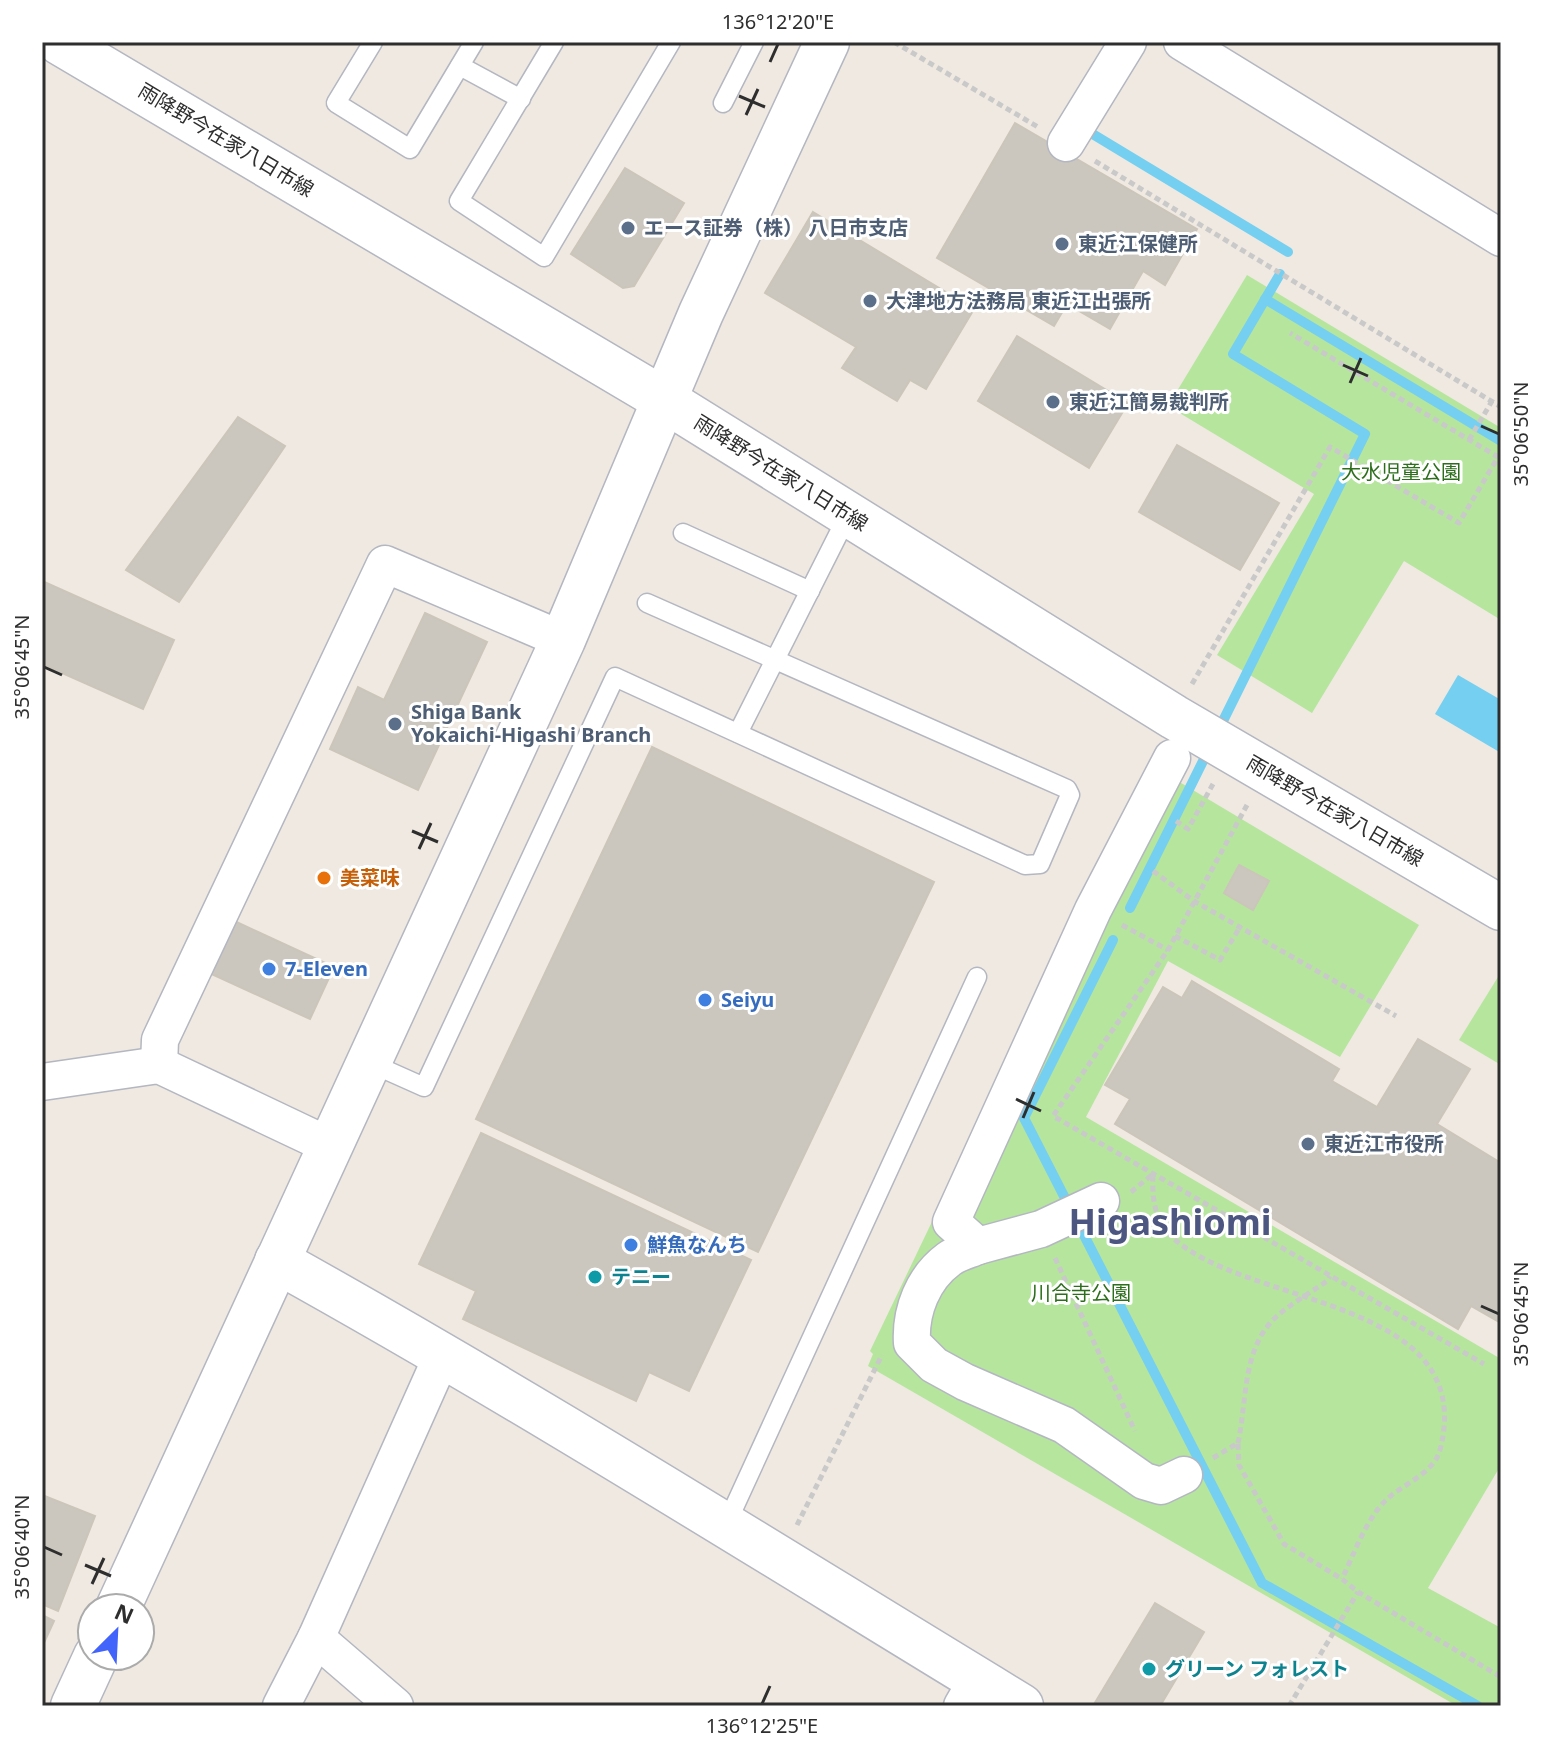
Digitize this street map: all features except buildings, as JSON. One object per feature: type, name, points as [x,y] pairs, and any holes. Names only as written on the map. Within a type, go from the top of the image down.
[{"type":"street","points":[[125,1592],[563,640],[701,313],[827,42]]},
{"type":"street","points":[[1066,143],[1128,42]]},
{"type":"street","points":[[1182,42],[1501,238]]},
{"type":"street","name":"雨降野今在家八日市線","points":[[85,49],[666,401],[848,515],[1173,738],[1501,908]]},
{"type":"street","points":[[159,1065],[160,1040],[385,564],[563,640]]},
{"type":"street","points":[[978,1246],[951,1222],[1173,738]]},
{"type":"street","points":[[42,1082],[159,1065],[330,1146]]},
{"type":"street","points":[[1101,1201],[1041,1229],[978,1246],[949,1259],[922,1288],[912,1343],[934,1365],[965,1382],[1064,1425],[1144,1481],[1172,1480]]},
{"type":"street","points":[[277,1261],[726,1525],[970,1693],[1021,1706]]},
{"type":"street","points":[[281,1706],[316,1638],[442,1356]]},
{"type":"street","points":[[316,1638],[395,1706]]},
{"type":"street","points":[[73,1706],[89,1672]]},
{"type":"lane","points":[[373,42],[336,103],[410,149],[474,42]]},
{"type":"lane","points":[[554,42],[459,201],[544,257],[671,42]]},
{"type":"lane","points":[[723,103],[754,42]]},
{"type":"lane","points":[[460,66],[521,99]]},
{"type":"lane","points":[[738,733],[848,515]]},
{"type":"lane","points":[[683,533],[810,591]]},
{"type":"lane","points":[[368,1062],[424,1087],[615,677],[1025,865],[1040,864],[1070,795],[1067,789],[647,603]]},
{"type":"lane","points":[[726,1525],[977,977]]},
{"type":"path","points":[[894,42],[1501,407]]},
{"type":"path","points":[[1173,738],[1330,447],[1459,523],[1498,457],[1290,333]]},
{"type":"path","points":[[1469,438],[1492,401]]},
{"type":"path","points":[[1247,804],[1168,950],[1053,1116],[1484,1364]]},
{"type":"path","points":[[1144,865],[1194,901],[1396,1016]]},
{"type":"path","points":[[1093,910],[1168,950]]},
{"type":"path","points":[[1175,936],[1220,960],[1240,927]]},
{"type":"path","points":[[1101,1201],[1122,1199],[1153,1174]]},
{"type":"path","points":[[1153,1174],[1152,1198],[1171,1236],[1230,1271],[1306,1296],[1386,1331],[1410,1345],[1432,1369],[1444,1409],[1439,1454],[1417,1479],[1386,1500],[1371,1521],[1342,1579]]},
{"type":"path","points":[[1041,1229],[1172,1480],[1238,1443]]},
{"type":"path","points":[[1330,1276],[1274,1319],[1256,1345],[1249,1368],[1238,1443],[1239,1465],[1284,1544],[1501,1677]]},
{"type":"path","points":[[795,1530],[886,1348],[912,1343]]},
{"type":"path","points":[[1289,1706],[1358,1592]]},
{"type":"green space","name":"大水児童公園","points":[[1247,275],[1501,428],[1501,620],[1404,561],[1312,713],[1217,655],[1314,494],[1168,406]]},
{"type":"green space","name":"川合寺公園","points":[[1151,765],[1419,925],[1340,1057],[1168,961],[1086,1117],[1501,1359],[1501,1465],[1428,1588],[1501,1628],[1501,1706],[1457,1706],[868,1366],[873,1354],[870,1351]]},
{"type":"green space","points":[[1498,977],[1501,979],[1501,1065],[1459,1040]]},
{"type":"water","points":[[1458,675],[1501,700],[1501,753],[1435,714]]},
{"type":"waterway","points":[[1081,127],[1288,252]]},
{"type":"waterway","points":[[1218,731],[1365,434],[1233,354],[1280,274]]},
{"type":"waterway","points":[[1265,299],[1501,441]]},
{"type":"waterway","points":[[1130,908],[1209,749]]},
{"type":"waterway","points":[[1113,940],[1024,1118],[1262,1583],[1478,1706]]},
{"type":"place","name":"エース証券（株） 八日市支店","points":[[628,228]]},
{"type":"place","name":"東近江保健所","points":[[1062,244]]},
{"type":"place","name":"大津地方法務局 東近江出張所","points":[[870,301]]},
{"type":"place","name":"東近江簡易裁判所","points":[[1053,402]]},
{"type":"place","name":"Shiga Bank Yokaichi-Higashi Branch","points":[[395,724]]},
{"type":"place","name":"美菜味","points":[[324,878]]},
{"type":"place","name":"7-Eleven","points":[[269,969]]},
{"type":"place","name":"Seiyu","points":[[705,1000]]},
{"type":"place","name":"東近江市役所","points":[[1308,1144]]},
{"type":"place","name":"鮮魚なんち","points":[[631,1245]]},
{"type":"place","name":"テニー","points":[[595,1277]]},
{"type":"place","name":"グリーン フォレスト","points":[[1149,1669]]},
{"type":"district","name":"Higashiomi","points":[[1170,1222]]}]
